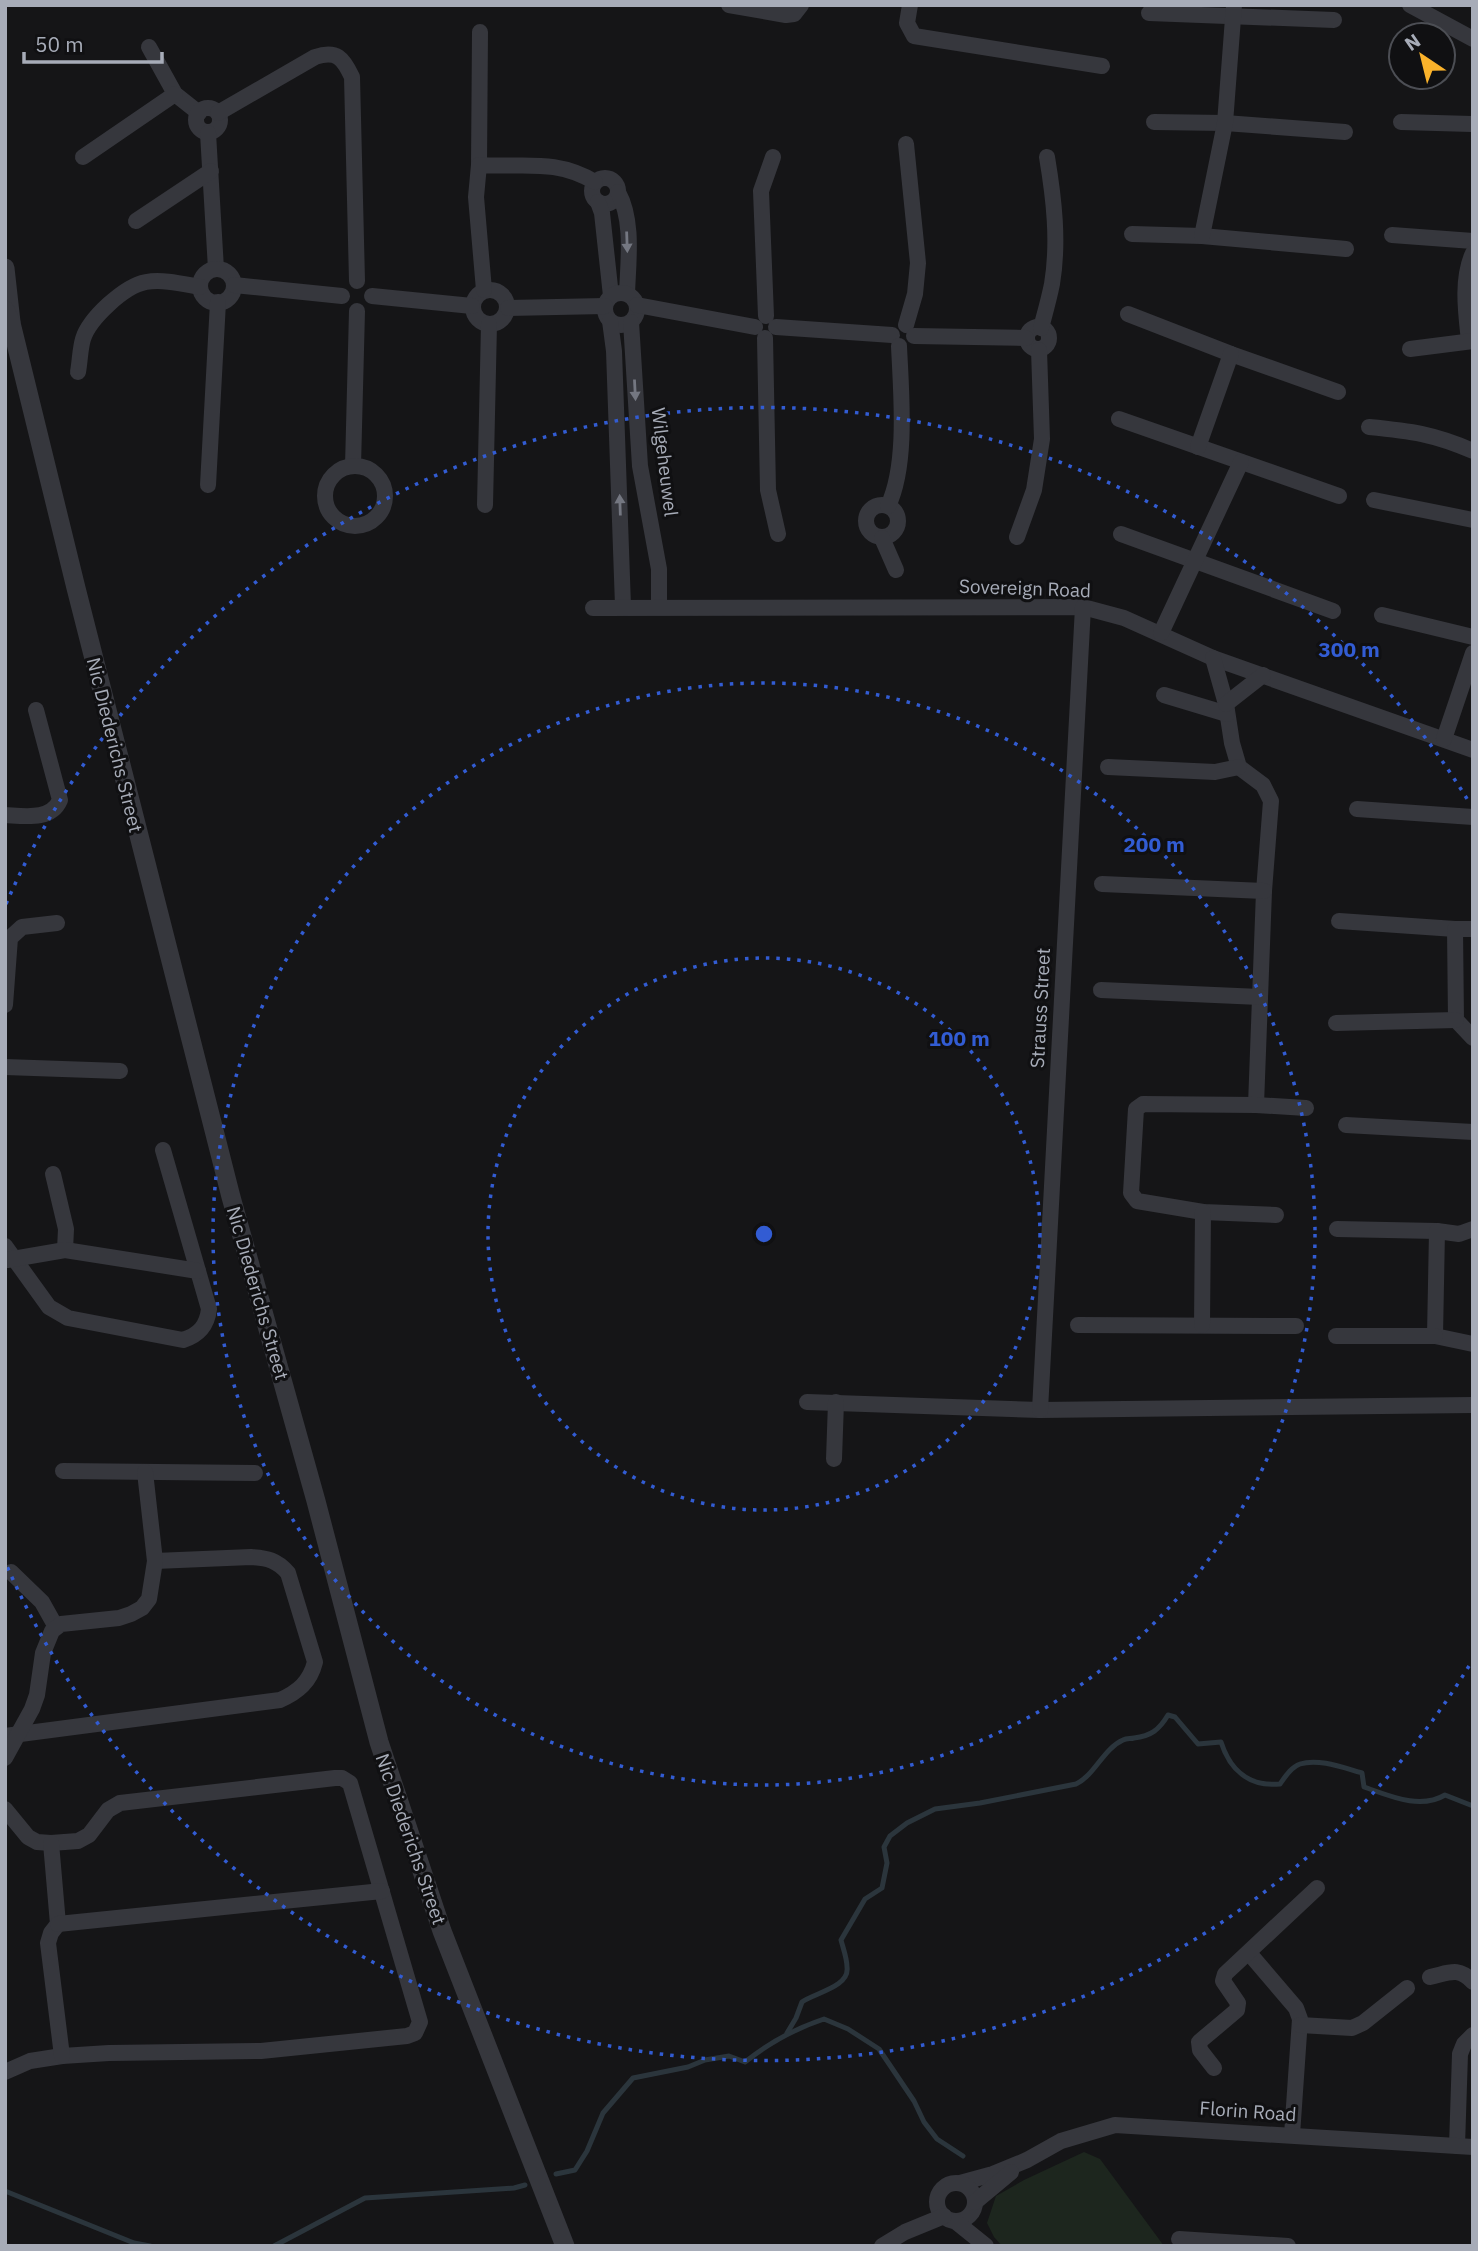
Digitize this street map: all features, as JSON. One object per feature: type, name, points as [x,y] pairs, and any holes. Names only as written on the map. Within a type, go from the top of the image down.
[{"type":"street","points":[[729,5],[786,15],[794,14],[801,5]]},
{"type":"street","points":[[910,5],[907,23],[914,36],[1102,66]]},
{"type":"street","points":[[1410,5],[1473,39]]},
{"type":"street","points":[[1149,13],[1234,10],[1334,20]]},
{"type":"street","points":[[1202,236],[1226,123],[1234,10]]},
{"type":"street","points":[[480,32],[479,165],[476,197],[484,290]]},
{"type":"street","points":[[149,47],[175,94],[199,113]]},
{"type":"street","points":[[218,113],[315,57],[328,53],[338,56],[346,65],[352,77],[357,281]]},
{"type":"street","points":[[83,157],[175,94]]},
{"type":"street","points":[[208,108],[220,117],[218,128],[208,133],[198,128],[196,118],[208,108]]},
{"type":"street","points":[[1154,122],[1226,123],[1345,132]]},
{"type":"street","points":[[1401,122],[1473,124]]},
{"type":"street","points":[[208,133],[216,269]]},
{"type":"street","points":[[906,144],[918,263],[910,331]]},
{"type":"street","points":[[773,157],[761,191],[768,490],[778,534]]},
{"type":"street","points":[[1041,328],[1052,284],[1055,233],[1054,198],[1047,157]]},
{"type":"street","points":[[479,165],[558,167],[580,173],[595,182]]},
{"type":"street","points":[[136,221],[211,171]]},
{"type":"street","points":[[618,305],[602,213],[592,191],[595,182],[603,178],[612,180],[618,192],[625,213],[628,245],[614,351],[623,606]]},
{"type":"street","points":[[598,202],[608,204],[618,192]]},
{"type":"street","points":[[1132,234],[1202,236],[1346,249]]},
{"type":"street","points":[[1392,235],[1473,241]]},
{"type":"street","points":[[1410,349],[1471,341],[1466,313],[1466,271],[1473,253]]},
{"type":"street","name":"Nic Diederichs Street","points":[[5,268],[8,316],[231,1197],[316,1501],[379,1742],[442,1931],[565,2246]]},
{"type":"street","points":[[216,269],[228,273],[234,285],[230,297],[218,302],[205,298],[200,287],[204,274],[216,269]]},
{"type":"street","points":[[357,281],[368,286],[372,296],[367,307],[357,312],[346,307],[342,296],[346,286],[357,281]]},
{"type":"street","points":[[78,372],[84,337],[111,301],[126,290],[145,282],[200,287]]},
{"type":"street","points":[[234,285],[342,296]]},
{"type":"street","points":[[484,290],[498,291],[503,295],[508,308],[502,320],[489,324],[477,319],[472,306],[474,299],[484,290]]},
{"type":"street","points":[[372,296],[472,306]]},
{"type":"street","points":[[208,485],[218,302]]},
{"type":"street","points":[[508,308],[618,305],[765,327],[896,340]]},
{"type":"street","name":"Wilgeheuwel","points":[[618,305],[620,326],[631,322],[640,466],[659,569],[659,606]]},
{"type":"street","points":[[353,466],[357,312]]},
{"type":"street","points":[[1128,314],[1338,392]]},
{"type":"street","points":[[485,505],[489,324]]},
{"type":"street","points":[[888,506],[898,481],[901,419],[897,326],[910,331],[1026,338]]},
{"type":"street","points":[[1026,338],[1031,329],[1045,330],[1049,340],[1039,350]]},
{"type":"street","points":[[1026,338],[1030,347],[1039,350]]},
{"type":"street","points":[[1017,537],[1034,489],[1042,439],[1039,350]]},
{"type":"street","points":[[1198,447],[1231,354]]},
{"type":"street","points":[[1119,419],[1339,496]]},
{"type":"street","points":[[1369,427],[1412,431],[1442,438],[1473,451]]},
{"type":"street","points":[[1161,633],[1241,463]]},
{"type":"street","points":[[1374,500],[1473,520]]},
{"type":"street","points":[[882,538],[894,533],[897,527],[897,515],[888,506],[876,506],[867,515],[866,521],[870,533],[882,538],[896,570]]},
{"type":"street","points":[[1121,534],[1333,611]]},
{"type":"street","name":"Sovereign Road","points":[[593,608],[1083,607],[1124,618],[1213,658],[1473,750]]},
{"type":"street","name":"Strauss Street","points":[[1040,1410],[1083,607]]},
{"type":"street","points":[[1382,615],[1473,637]]},
{"type":"street","points":[[1444,739],[1473,654]]},
{"type":"street","points":[[1213,658],[1227,709],[1238,767],[1263,785],[1271,801],[1264,891],[1256,1105]]},
{"type":"street","points":[[1227,709],[1263,675]]},
{"type":"street","points":[[1164,695],[1227,709]]},
{"type":"street","points":[[5,815],[45,814],[52,811],[60,800],[36,710]]},
{"type":"street","points":[[1108,767],[1215,772],[1238,767]]},
{"type":"street","points":[[1357,809],[1473,817]]},
{"type":"street","points":[[1102,884],[1264,891]]},
{"type":"street","points":[[1339,920],[1473,929]]},
{"type":"street","points":[[5,1005],[10,938],[22,927],[57,923]]},
{"type":"street","points":[[1455,929],[1456,1020],[1473,1038]]},
{"type":"street","points":[[1101,990],[1260,997]]},
{"type":"street","points":[[1336,1023],[1456,1020]]},
{"type":"street","points":[[5,1067],[120,1071]]},
{"type":"street","points":[[1276,1215],[1203,1212],[1133,1199],[1130,1194],[1136,1108],[1143,1104],[1306,1108]]},
{"type":"street","points":[[1346,1125],[1473,1132]]},
{"type":"street","points":[[8,1255],[49,1307],[68,1318],[183,1340],[194,1336],[202,1330],[209,1309],[163,1150]]},
{"type":"street","points":[[53,1174],[66,1229],[65,1250]]},
{"type":"street","points":[[1202,1325],[1203,1212]]},
{"type":"street","points":[[1337,1229],[1459,1234],[1473,1229]]},
{"type":"street","points":[[1436,1336],[1437,1231]]},
{"type":"street","points":[[8,1255],[65,1250],[198,1271]]},
{"type":"street","points":[[1078,1325],[1296,1326]]},
{"type":"street","points":[[1336,1336],[1436,1336],[1473,1344]]},
{"type":"street","points":[[807,1402],[1040,1410],[1473,1405]]},
{"type":"street","points":[[834,1460],[836,1402]]},
{"type":"street","points":[[63,1471],[255,1472]]},
{"type":"street","points":[[5,1758],[12,1736],[37,1695],[43,1653],[56,1627],[75,1622],[119,1618],[142,1608],[149,1600],[155,1561],[145,1472]]},
{"type":"street","points":[[12,1736],[280,1700],[305,1684],[315,1662],[288,1573],[281,1565],[267,1558],[251,1557],[155,1561]]},
{"type":"street","points":[[11,1572],[42,1602],[56,1627]]},
{"type":"street","points":[[5,1809],[28,1837],[37,1842],[79,1841],[89,1835],[108,1810],[120,1803],[342,1778],[350,1783],[420,2022],[415,2033],[407,2036],[261,2051],[62,2056],[30,2061],[5,2072]]},
{"type":"street","points":[[51,1843],[58,1924],[48,1944],[62,2056]]},
{"type":"street","points":[[1214,2068],[1200,2050],[1199,2042],[1237,2010],[1238,2003],[1223,1978],[1317,1888]]},
{"type":"street","points":[[58,1924],[382,1891]]},
{"type":"street","points":[[1249,1953],[1296,2008],[1300,2019],[1292,2135]]},
{"type":"street","points":[[1430,1977],[1458,1971],[1473,1982]]},
{"type":"street","points":[[1300,2025],[1352,2028],[1363,2023],[1407,1988]]},
{"type":"street","points":[[1465,2147],[1460,2054],[1464,2044],[1473,2035]]},
{"type":"street","name":"Florin Road","points":[[960,2183],[993,2174],[1027,2160],[1060,2141],[1115,2125],[1465,2147]]},
{"type":"street","name":"Florin Road","points":[[975,2205],[1027,2160]]},
{"type":"street","points":[[882,2246],[905,2232],[937,2200],[939,2193],[948,2184],[960,2183],[971,2190],[985,2244]]},
{"type":"street","points":[[937,2200],[940,2211],[985,2244]]},
{"type":"street","points":[[905,2232],[949,2218],[967,2218],[975,2205]]},
{"type":"street","points":[[1180,2239],[1288,2246]]},
{"type":"shaded area","points":[[1084,2152],[1100,2159],[1164,2246],[1002,2246],[987,2223],[996,2196]]},
{"type":"waterway","points":[[787,2033],[802,2002],[843,1980],[847,1967],[841,1940],[865,1899],[882,1888],[887,1863],[884,1847],[890,1836],[907,1823],[935,1809],[1076,1784],[1089,1775],[1116,1744],[1124,1739],[1150,1734],[1168,1715],[1175,1717],[1198,1744],[1221,1742],[1235,1768],[1242,1775],[1259,1783],[1280,1784],[1297,1765],[1307,1762],[1323,1763],[1362,1773],[1364,1787],[1394,1797],[1425,1801],[1445,1795],[1473,1806]]},
{"type":"waterway","points":[[556,2174],[575,2170],[587,2151],[603,2113],[633,2078],[729,2056],[745,2062],[783,2037],[824,2019],[848,2029],[879,2049],[937,2139],[963,2156]]},
{"type":"waterway","points":[[274,2246],[365,2198],[525,2185]]},
{"type":"waterway","points":[[5,2191],[134,2243],[150,2246]]}]
